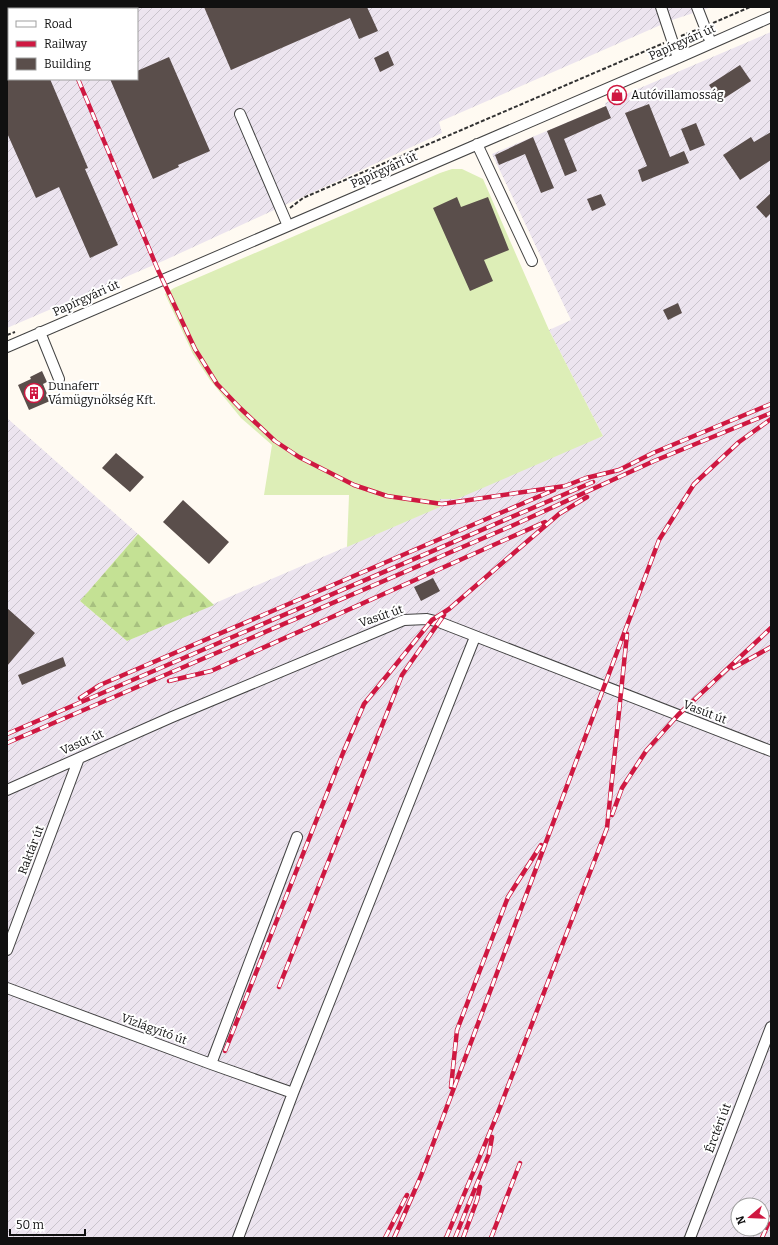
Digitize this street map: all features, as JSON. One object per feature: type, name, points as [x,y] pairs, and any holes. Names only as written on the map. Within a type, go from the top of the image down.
[{"type":"street","points":[[660,7],[678,58]]},
{"type":"street","points":[[697,7],[712,43]]},
{"type":"street","name":"Papírgyári út","points":[[7,347],[678,58],[771,16]]},
{"type":"street","points":[[240,114],[288,226]]},
{"type":"street","points":[[477,144],[532,261]]},
{"type":"street","points":[[40,332],[59,379]]},
{"type":"street","name":"Vasút út","points":[[7,790],[194,708],[404,620],[427,619],[771,752]]},
{"type":"street","points":[[238,1238],[293,1093],[475,637]]},
{"type":"street","name":"Raktár út","points":[[7,950],[79,758]]},
{"type":"street","points":[[210,1064],[297,837]]},
{"type":"street","name":"Vízlágyító út","points":[[7,988],[210,1064],[293,1093]]},
{"type":"street","name":"Érctéri út","points":[[690,1238],[771,1027]]},
{"type":"path","points":[[282,213],[303,198],[672,39],[750,7]]},
{"type":"path","points":[[7,335],[21,329]]},
{"type":"shaded area","points":[[7,7],[712,7],[672,20],[439,122],[442,133],[163,261],[7,328]]},
{"type":"shaded area","points":[[771,32],[771,1238],[7,1238],[7,418],[138,534],[80,601],[127,641],[439,507],[440,499],[603,436],[549,330],[571,320],[492,154],[606,106],[605,103]]},
{"type":"green space","points":[[452,169],[462,169],[483,179],[549,330],[603,436],[457,499],[440,499],[440,507],[347,547],[349,495],[264,495],[272,445],[241,418],[210,380],[193,354],[165,294],[174,288]]},
{"type":"green space","points":[[138,534],[214,605],[127,641],[80,601]]},
{"type":"building","points":[[204,7],[367,7],[378,31],[359,39],[350,18],[231,70]]},
{"type":"building","points":[[388,51],[394,65],[380,72],[374,58]]},
{"type":"building","points":[[169,57],[210,151],[178,165],[179,167],[153,179],[110,80],[138,80],[138,71]]},
{"type":"building","points":[[740,65],[751,81],[720,101],[709,85]]},
{"type":"building","points":[[7,79],[50,80],[88,168],[85,169],[118,245],[90,258],[59,187],[36,198],[7,133]]},
{"type":"building","points":[[649,104],[670,157],[684,151],[689,163],[642,182],[638,170],[647,166],[625,113]]},
{"type":"building","points":[[606,106],[611,118],[564,139],[577,171],[565,176],[547,131]]},
{"type":"building","points":[[696,123],[705,145],[690,151],[681,129]]},
{"type":"building","points":[[771,132],[771,160],[740,180],[723,155],[751,137],[754,142]]},
{"type":"building","points":[[533,137],[554,188],[541,193],[525,154],[499,165],[495,155]]},
{"type":"building","points":[[771,193],[771,213],[766,218],[756,207]]},
{"type":"building","points":[[601,194],[606,205],[592,211],[587,199]]},
{"type":"building","points":[[457,197],[461,207],[488,197],[509,250],[484,260],[493,281],[470,291],[433,208]]},
{"type":"building","points":[[678,303],[682,313],[668,320],[663,310]]},
{"type":"building","name":"Dunaferr Vámügynökség Kft.","points":[[42,371],[47,382],[43,384],[50,401],[29,410],[18,385],[31,379],[30,377]]},
{"type":"building","points":[[116,453],[144,477],[130,492],[102,468]]},
{"type":"building","points":[[183,500],[229,542],[209,564],[163,522]]},
{"type":"building","points":[[433,578],[440,591],[421,601],[414,587]]},
{"type":"building","points":[[7,608],[35,633],[7,666]]},
{"type":"building","points":[[63,657],[66,666],[22,685],[18,675]]},
{"type":"railway","points":[[78,80],[158,270],[195,349],[217,384],[275,441],[299,457],[354,485],[387,496],[442,504],[565,486],[586,478],[619,470],[653,453],[771,404]]},
{"type":"railway","points":[[7,743],[516,524],[654,461],[771,413]]},
{"type":"railway","points":[[394,1238],[421,1176],[659,540],[694,484],[739,442],[771,419]]},
{"type":"railway","points":[[7,734],[593,482]]},
{"type":"railway","points":[[80,698],[100,685],[554,490]]},
{"type":"railway","points":[[225,1051],[343,753],[364,704],[432,620],[449,609],[559,514],[587,497]]},
{"type":"railway","points":[[169,681],[211,671],[545,522]]},
{"type":"railway","points":[[279,987],[402,675],[444,615]]},
{"type":"railway","points":[[612,815],[622,788],[646,751],[678,715],[771,628]]},
{"type":"railway","points":[[446,1238],[497,1115],[607,828],[627,634]]},
{"type":"railway","points":[[733,668],[771,647]]},
{"type":"railway","points":[[451,1087],[457,1030],[508,897],[541,845]]},
{"type":"railway","points":[[455,1238],[489,1154],[492,1137]]},
{"type":"railway","points":[[491,1238],[520,1163]]},
{"type":"railway","points":[[463,1238],[477,1200],[480,1187]]},
{"type":"railway","points":[[385,1238],[407,1195]]},
{"type":"railway","points":[[762,1238],[771,1217]]},
{"type":"place","name":"Autóvillamosság","points":[[617,95]]},
{"type":"place","name":"Dunaferr Vámügynökség Kft.","points":[[34,393]]}]
